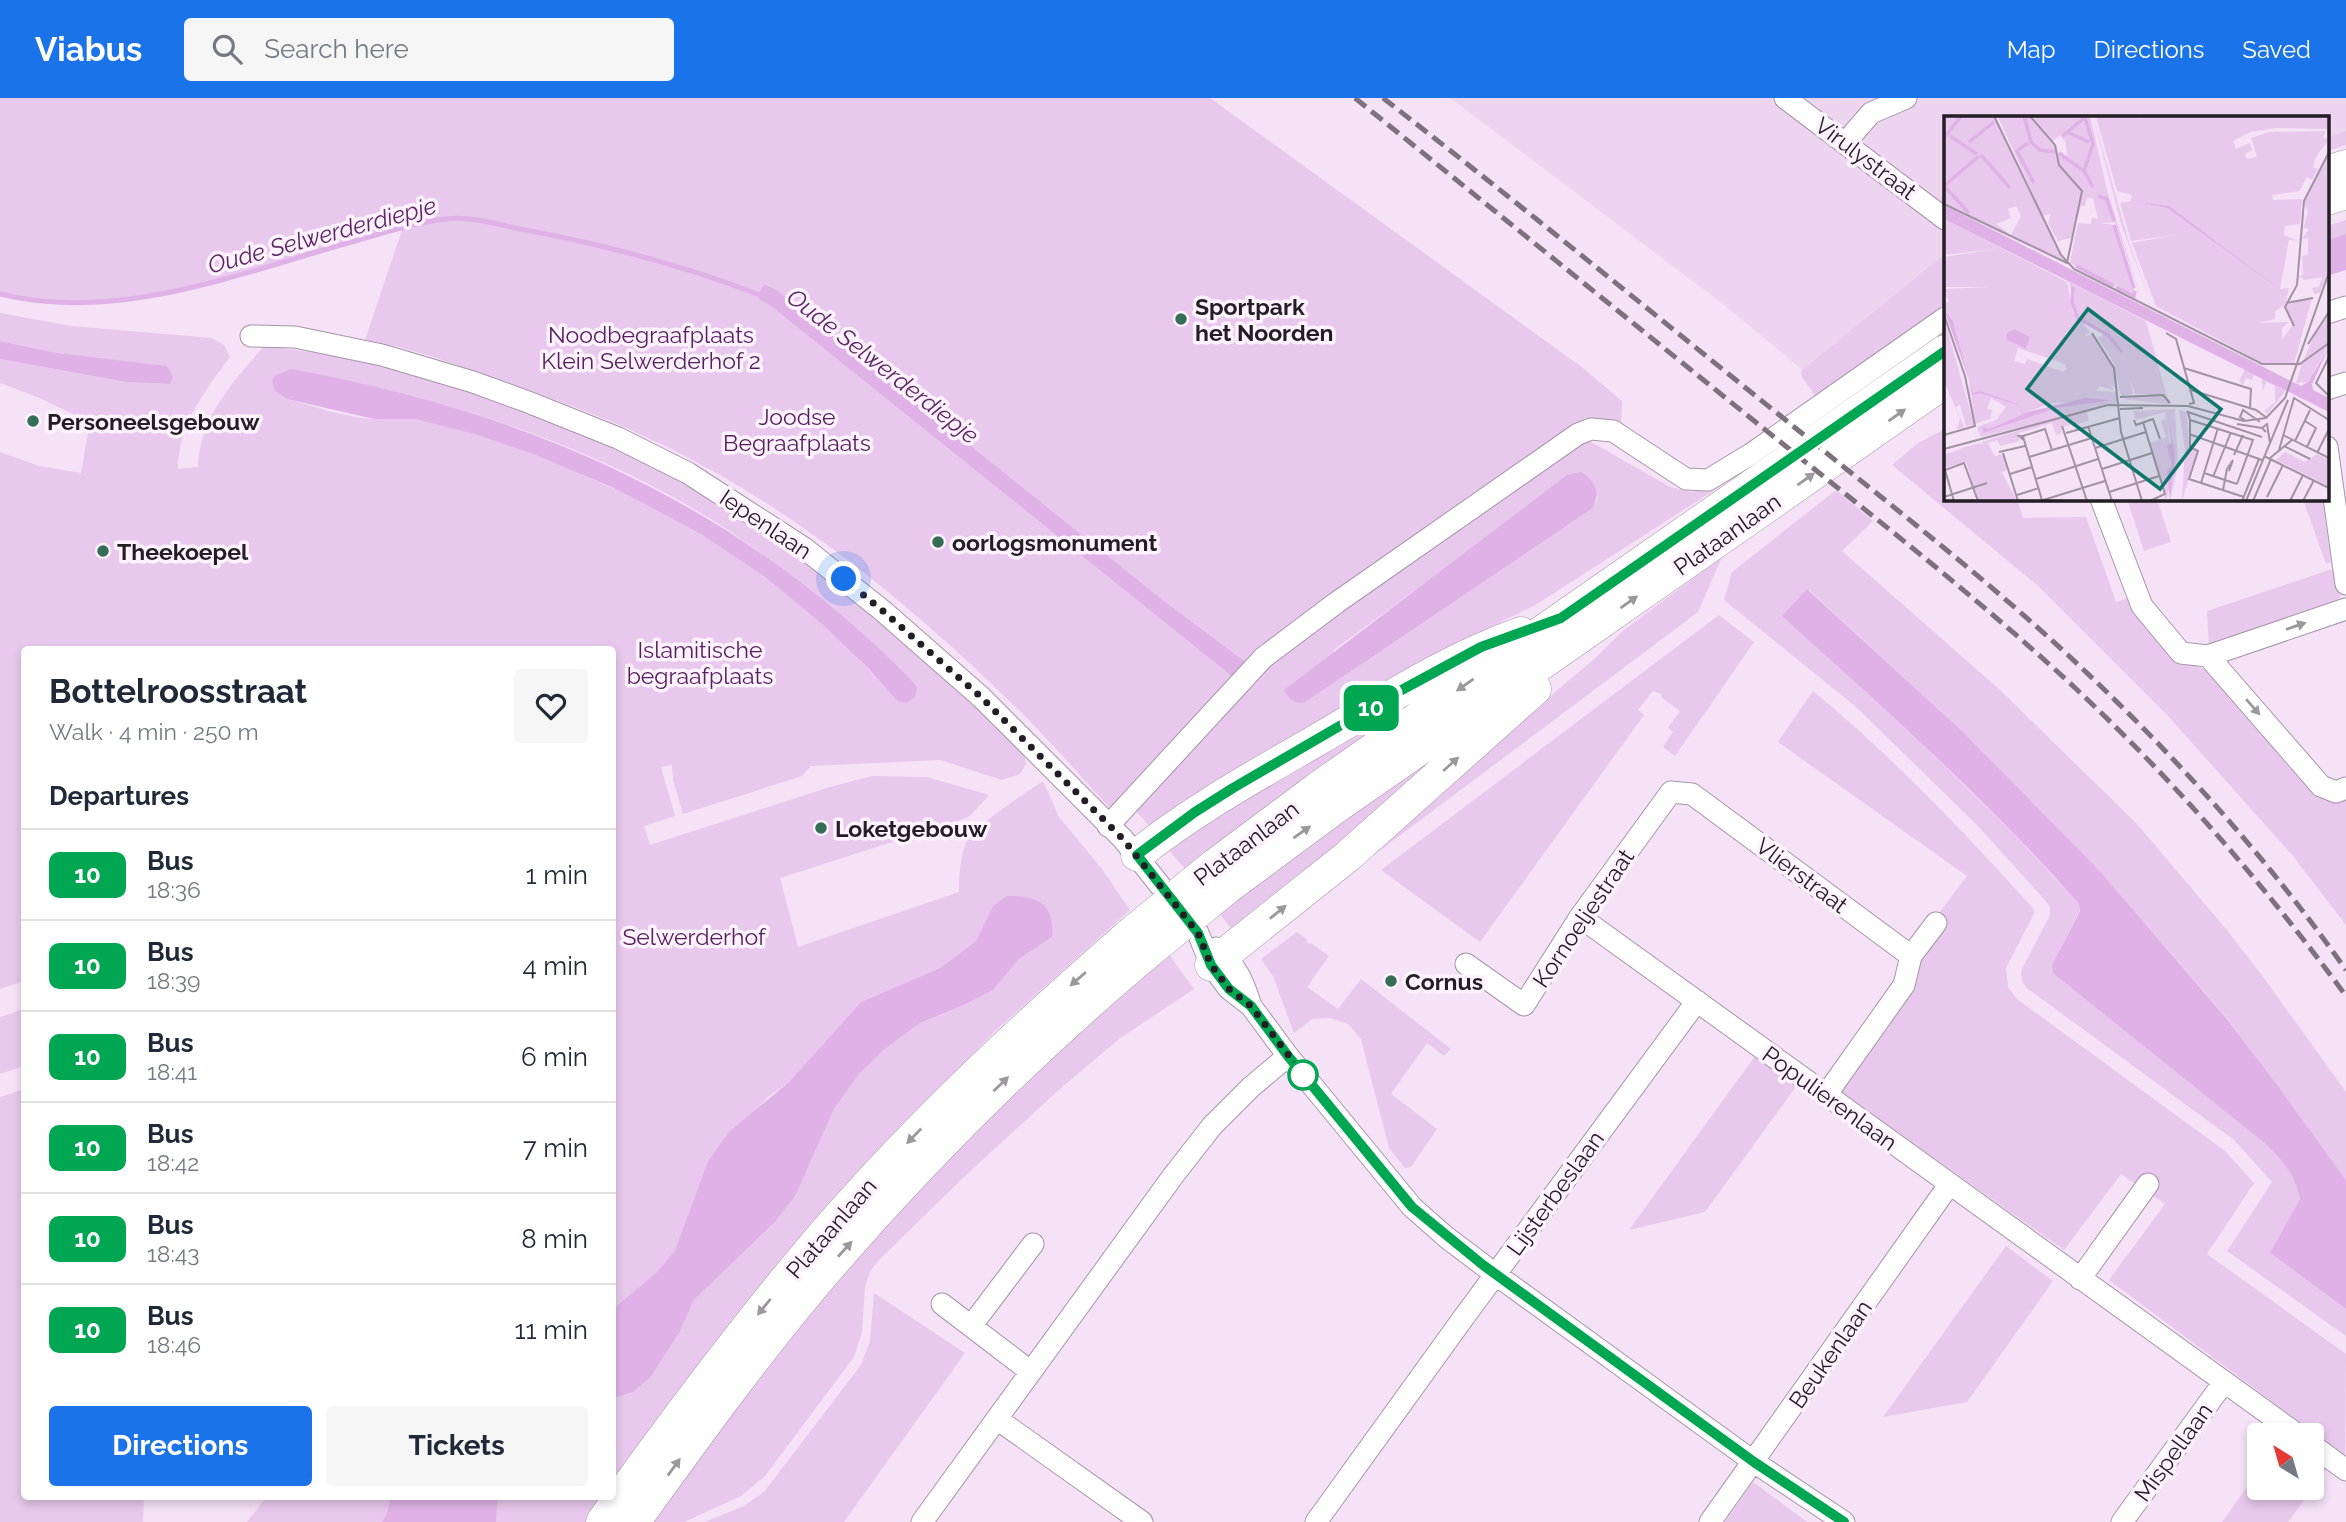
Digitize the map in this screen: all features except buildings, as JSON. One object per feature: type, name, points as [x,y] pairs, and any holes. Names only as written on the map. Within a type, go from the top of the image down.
[{"type":"highway","points":[[2328,172],[2346,166]]},
{"type":"highway","points":[[2328,199],[2346,193]]},
{"type":"highway","name":"Plataanlaan","points":[[1567,630],[1944,352]]},
{"type":"highway","name":"Plataanlaan","points":[[602,1522],[806,1254],[864,1189],[1003,1046],[1138,944],[1220,877],[1319,788],[1567,630],[1944,383]]},
{"type":"highway","points":[[1137,855],[1233,788],[1481,647],[1567,630]]},
{"type":"highway","points":[[1218,960],[1385,825],[1552,674],[1567,630]]},
{"type":"highway","name":"Plataanlaan","points":[[634,1522],[766,1345],[829,1267],[978,1107],[1138,944]]},
{"type":"street","name":"Virulystraat","points":[[1785,98],[1944,218]]},
{"type":"street","points":[[1846,142],[1871,113],[1906,98]]},
{"type":"street","points":[[2328,313],[2346,307]]},
{"type":"street","points":[[1108,826],[1263,658],[1336,603],[1578,434],[1591,429],[1613,431],[1686,479],[1708,480],[1751,454],[1944,319]]},
{"type":"street","name":"Iepenlaan","points":[[251,336],[295,337],[370,352],[473,382],[618,438],[688,473],[804,548],[883,611],[981,697],[1137,855],[1218,960],[1242,978],[1251,1006],[1288,1056],[1412,1207],[1495,1274],[1754,1462],[1843,1522]]},
{"type":"street","points":[[2328,389],[2346,383]]},
{"type":"street","points":[[2328,454],[2346,584]]},
{"type":"street","points":[[2101,500],[2142,606],[2181,653],[2208,656],[2346,610]]},
{"type":"street","points":[[2208,656],[2321,786],[2336,792],[2346,788]]},
{"type":"street","name":"Kornoeljestraat","points":[[1466,964],[1524,1005],[1580,917],[1671,792],[1692,794]]},
{"type":"street","name":"Vlierstraat","points":[[1692,794],[1911,956]]},
{"type":"street","name":"Populierenlaan","points":[[1580,917],[2281,1423]]},
{"type":"street","points":[[1826,1095],[1904,985],[1911,956],[1937,922]]},
{"type":"street","name":"Lijsterbeslaan","points":[[1316,1522],[1495,1274],[1698,1001]]},
{"type":"street","points":[[922,1522],[1212,1126],[1251,1087],[1288,1056]]},
{"type":"street","points":[[2080,1279],[2148,1184]]},
{"type":"street","name":"Beukenlaan","points":[[1710,1522],[1949,1185]]},
{"type":"street","points":[[975,1329],[975,1321],[1033,1244]]},
{"type":"street","points":[[942,1304],[1031,1372]]},
{"type":"street","name":"Mispellaan","points":[[2122,1522],[2224,1382]]},
{"type":"street","points":[[997,1419],[1141,1522]]},
{"type":"street","points":[[2324,1454],[2346,1470]]},
{"type":"shaded area","points":[[1450,98],[2346,98],[2346,137],[2328,143],[2328,116],[1944,116],[1944,299],[1823,387],[1723,304]]},
{"type":"shaded area","points":[[2346,234],[2346,270],[2328,276],[2328,240]]},
{"type":"shaded area","points":[[764,284],[777,290],[1164,601],[1247,663],[1234,678],[771,306],[760,300],[758,295]]},
{"type":"shaded area","points":[[0,341],[57,353],[167,366],[173,377],[170,384],[126,382],[0,359]]},
{"type":"shaded area","points":[[291,369],[380,388],[465,411],[548,440],[627,475],[703,516],[776,564],[846,619],[912,681],[917,688],[915,697],[906,703],[897,701],[868,668],[821,623],[764,576],[701,534],[645,504],[533,454],[478,435],[416,419],[374,419],[287,399],[274,390],[272,380],[276,375]]},
{"type":"shaded area","points":[[1581,472],[1595,487],[1593,508],[1304,703],[1287,696],[1284,690],[1567,475]]},
{"type":"shaded area","points":[[1807,589],[1962,731],[2099,870],[2227,1019],[2277,1085],[2346,1180],[2346,1309],[2270,1253],[2300,1199],[2292,1176],[2283,1163],[2266,1144],[2053,973],[2052,965],[2080,911],[2079,904],[1972,792],[1782,616]]},
{"type":"shaded area","points":[[1007,896],[1035,900],[1047,909],[1052,925],[1052,937],[1019,959],[993,990],[920,1023],[886,1048],[859,1074],[834,1109],[795,1196],[775,1222],[694,1300],[679,1333],[650,1378],[633,1392],[616,1397],[616,1306],[658,1271],[675,1250],[708,1161],[730,1131],[789,1082],[861,1002],[940,968],[976,941],[993,906]]},
{"type":"shaded area","points":[[390,1500],[498,1500],[496,1522],[382,1522]]},
{"type":"green space","points":[[0,98],[1210,98],[1583,368],[1622,401],[1621,424],[1599,418],[1585,418],[1332,592],[1281,631],[1247,663],[1164,601],[777,290],[764,284],[760,300],[771,306],[1234,678],[1112,810],[1022,713],[908,609],[827,544],[741,487],[651,439],[582,410],[439,359],[365,340],[403,227],[232,276],[133,298],[67,302],[0,294]]},
{"type":"green space","points":[[2346,131],[2346,145],[2328,151],[2328,138]]},
{"type":"green space","points":[[2346,220],[2346,234],[2328,240],[2328,226]]},
{"type":"green space","points":[[1944,255],[1944,305],[1816,397],[1802,377],[1801,371]]},
{"type":"green space","points":[[0,313],[72,326],[212,338],[224,345],[230,357],[188,423],[179,453],[178,469],[198,467],[204,432],[211,417],[230,387],[264,346],[358,358],[426,374],[564,423],[680,477],[823,569],[1023,747],[1026,764],[1020,774],[1002,780],[940,760],[811,766],[802,776],[683,814],[673,780],[672,765],[661,767],[675,816],[644,826],[650,845],[872,776],[927,777],[989,795],[970,816],[961,820],[780,878],[798,947],[959,892],[962,855],[970,836],[1000,810],[1043,781],[1059,817],[1102,869],[1130,910],[995,1031],[896,1135],[616,1487],[616,1397],[633,1392],[650,1378],[679,1333],[694,1300],[775,1222],[795,1195],[834,1109],[859,1074],[886,1048],[920,1023],[993,990],[1019,959],[1052,937],[993,906],[976,941],[940,968],[861,1002],[789,1082],[769,1096],[708,1161],[675,1250],[658,1271],[616,1306],[616,646],[21,646],[21,982],[0,989],[0,452],[39,466],[81,473],[90,422],[0,383],[0,359],[126,382],[169,384],[173,377],[169,370],[57,353],[0,341]],"holes":[[[291,369],[456,408],[563,445],[665,493],[714,521],[787,573],[901,670],[897,701],[830,630],[780,587],[726,549],[682,523],[560,465],[472,432],[418,419],[353,417],[287,399],[276,375]]]},
{"type":"green space","points":[[1944,430],[1944,500],[2017,500],[2023,518],[2086,517],[2116,602],[2129,598],[2183,662],[2212,672],[2287,765],[2319,796],[2335,802],[2346,798],[2346,925],[2293,856],[2169,717],[2037,585],[1892,465],[1918,443]]},
{"type":"green space","points":[[1586,439],[1670,487],[1692,492],[1719,487],[1537,604],[1425,660],[1152,829],[1136,811],[1270,661]],"holes":[[[1598,497],[1593,508],[1304,703],[1335,649],[1504,525]]]},
{"type":"green space","points":[[1836,490],[1873,521],[1842,551],[2000,690],[2137,824],[2226,929],[2346,1092],[2346,1180],[2227,1018],[2099,870],[1962,731],[1808,589],[1783,616],[1925,747],[2011,831],[2079,904],[2080,910],[2052,965],[2266,1144],[2283,1163],[2292,1176],[2300,1199],[2271,1254],[2346,1309],[2346,1336],[2227,1251],[2272,1182],[2234,1140],[2027,988],[2022,981],[2021,971],[2050,915],[2050,907],[2043,898],[1976,824],[1855,706],[1724,600],[1732,572]]},
{"type":"green space","points":[[2127,500],[2157,500],[2171,542],[2144,551]]},
{"type":"green space","points":[[2303,500],[2323,500],[2331,562],[2326,564]]},
{"type":"green space","points":[[1722,557],[1698,612],[1251,947],[1593,660],[1624,630]]},
{"type":"green space","points":[[2338,567],[2340,605],[2209,650],[2207,611]]},
{"type":"green space","points":[[1719,615],[1754,642],[1675,756],[1663,747],[1673,732],[1668,728],[1680,711],[1661,697],[1662,694],[1653,691],[1638,710],[1644,715],[1480,942],[1381,870]]},
{"type":"green space","points":[[1491,646],[1185,869],[1163,843]]},
{"type":"green space","points":[[1813,691],[1871,741],[1980,850],[2035,912],[2006,968],[2008,987],[2017,999],[2225,1151],[2254,1183],[2207,1254],[2346,1354],[2345,1456],[2324,1440],[2324,1423],[2301,1423],[2109,1280],[2165,1204],[2121,1174],[2064,1250],[1838,1090],[1915,966],[1939,913],[1967,876],[1778,742]]},
{"type":"green space","points":[[1489,714],[1236,935],[1217,910]]},
{"type":"green space","points":[[1297,932],[1308,940],[1306,942],[1329,956],[1307,987],[1338,1009],[1361,979],[1451,1049],[1444,1056],[1427,1043],[1391,1094],[1437,1129],[1411,1167],[1405,1168],[1389,1148],[1361,1039],[1348,1024],[1330,1018],[1312,1019],[1294,1033],[1273,976],[1261,959]]},
{"type":"green space","points":[[1168,953],[1194,989],[1119,1039],[1061,1088],[967,1174],[877,1262],[865,1287],[862,1332],[854,1357],[765,1476],[741,1496],[684,1522],[650,1522],[758,1375],[886,1222],[1000,1101]]},
{"type":"green space","points":[[21,1010],[21,1067],[0,1074],[0,1017]]},
{"type":"green space","points":[[1755,1056],[1797,1085],[1705,1212],[1629,1230]]},
{"type":"green space","points":[[21,1090],[21,1500],[144,1500],[143,1522],[0,1522],[0,1097]]},
{"type":"green space","points":[[2006,1246],[2053,1281],[1967,1402],[1883,1417]]},
{"type":"green space","points":[[874,1293],[965,1353],[844,1522],[705,1522],[744,1506],[764,1492],[861,1365],[870,1341]]},
{"type":"green space","points":[[1753,1482],[1807,1522],[1725,1522]]},
{"type":"green space","points":[[2247,1487],[2247,1500],[2304,1500],[2288,1522],[2222,1522]]},
{"type":"green space","points":[[264,1500],[390,1500],[382,1522],[247,1522]]},
{"type":"green space","points":[[498,1500],[606,1500],[590,1522],[496,1522]]},
{"type":"waterway","name":"Oude Selwerderdiepje","points":[[0,294],[43,301],[87,303],[132,299],[220,280],[409,226],[455,218],[493,223],[613,249],[705,275],[765,297]]},
{"type":"railway","points":[[1355,98],[1911,547],[2060,674],[2137,749],[2211,828],[2280,910],[2346,996]]},
{"type":"railway","points":[[1383,98],[1925,532],[2069,656],[2144,729],[2216,806],[2283,886],[2346,970]]},
{"type":"bus line","name":"10","points":[[1844,1522],[1754,1462],[1483,1265],[1412,1207],[1288,1056],[1251,1006],[1229,989],[1211,965],[1198,933],[1137,855],[1233,788],[1398,692],[1481,647],[1561,618],[1944,352]]},
{"type":"place","name":"Sportpark het Noorden","points":[[1181,319]]},
{"type":"place","name":"Personeelsgebouw","points":[[33,421]]},
{"type":"place","name":"oorlogsmonument","points":[[938,542]]},
{"type":"place","name":"Theekoepel","points":[[103,551]]},
{"type":"place","name":"Loketgebouw","points":[[821,828]]},
{"type":"place","name":"Cornus","points":[[1391,981]]},
{"type":"route","points":[[844,579],[981,697],[1123,839],[1198,933],[1211,965],[1220,978],[1229,989],[1251,1006],[1306,1078],[1303,1075]]},
{"type":"park label","name":"Noodbegraafplaats Klein Selwerderhof 2","points":[[651,347]]},
{"type":"park label","name":"Joodse Begraafplaats","points":[[797,429]]},
{"type":"park label","name":"Islamitische begraafplaats","points":[[700,662]]},
{"type":"park label","name":"Selwerderhof","points":[[694,936]]}]
